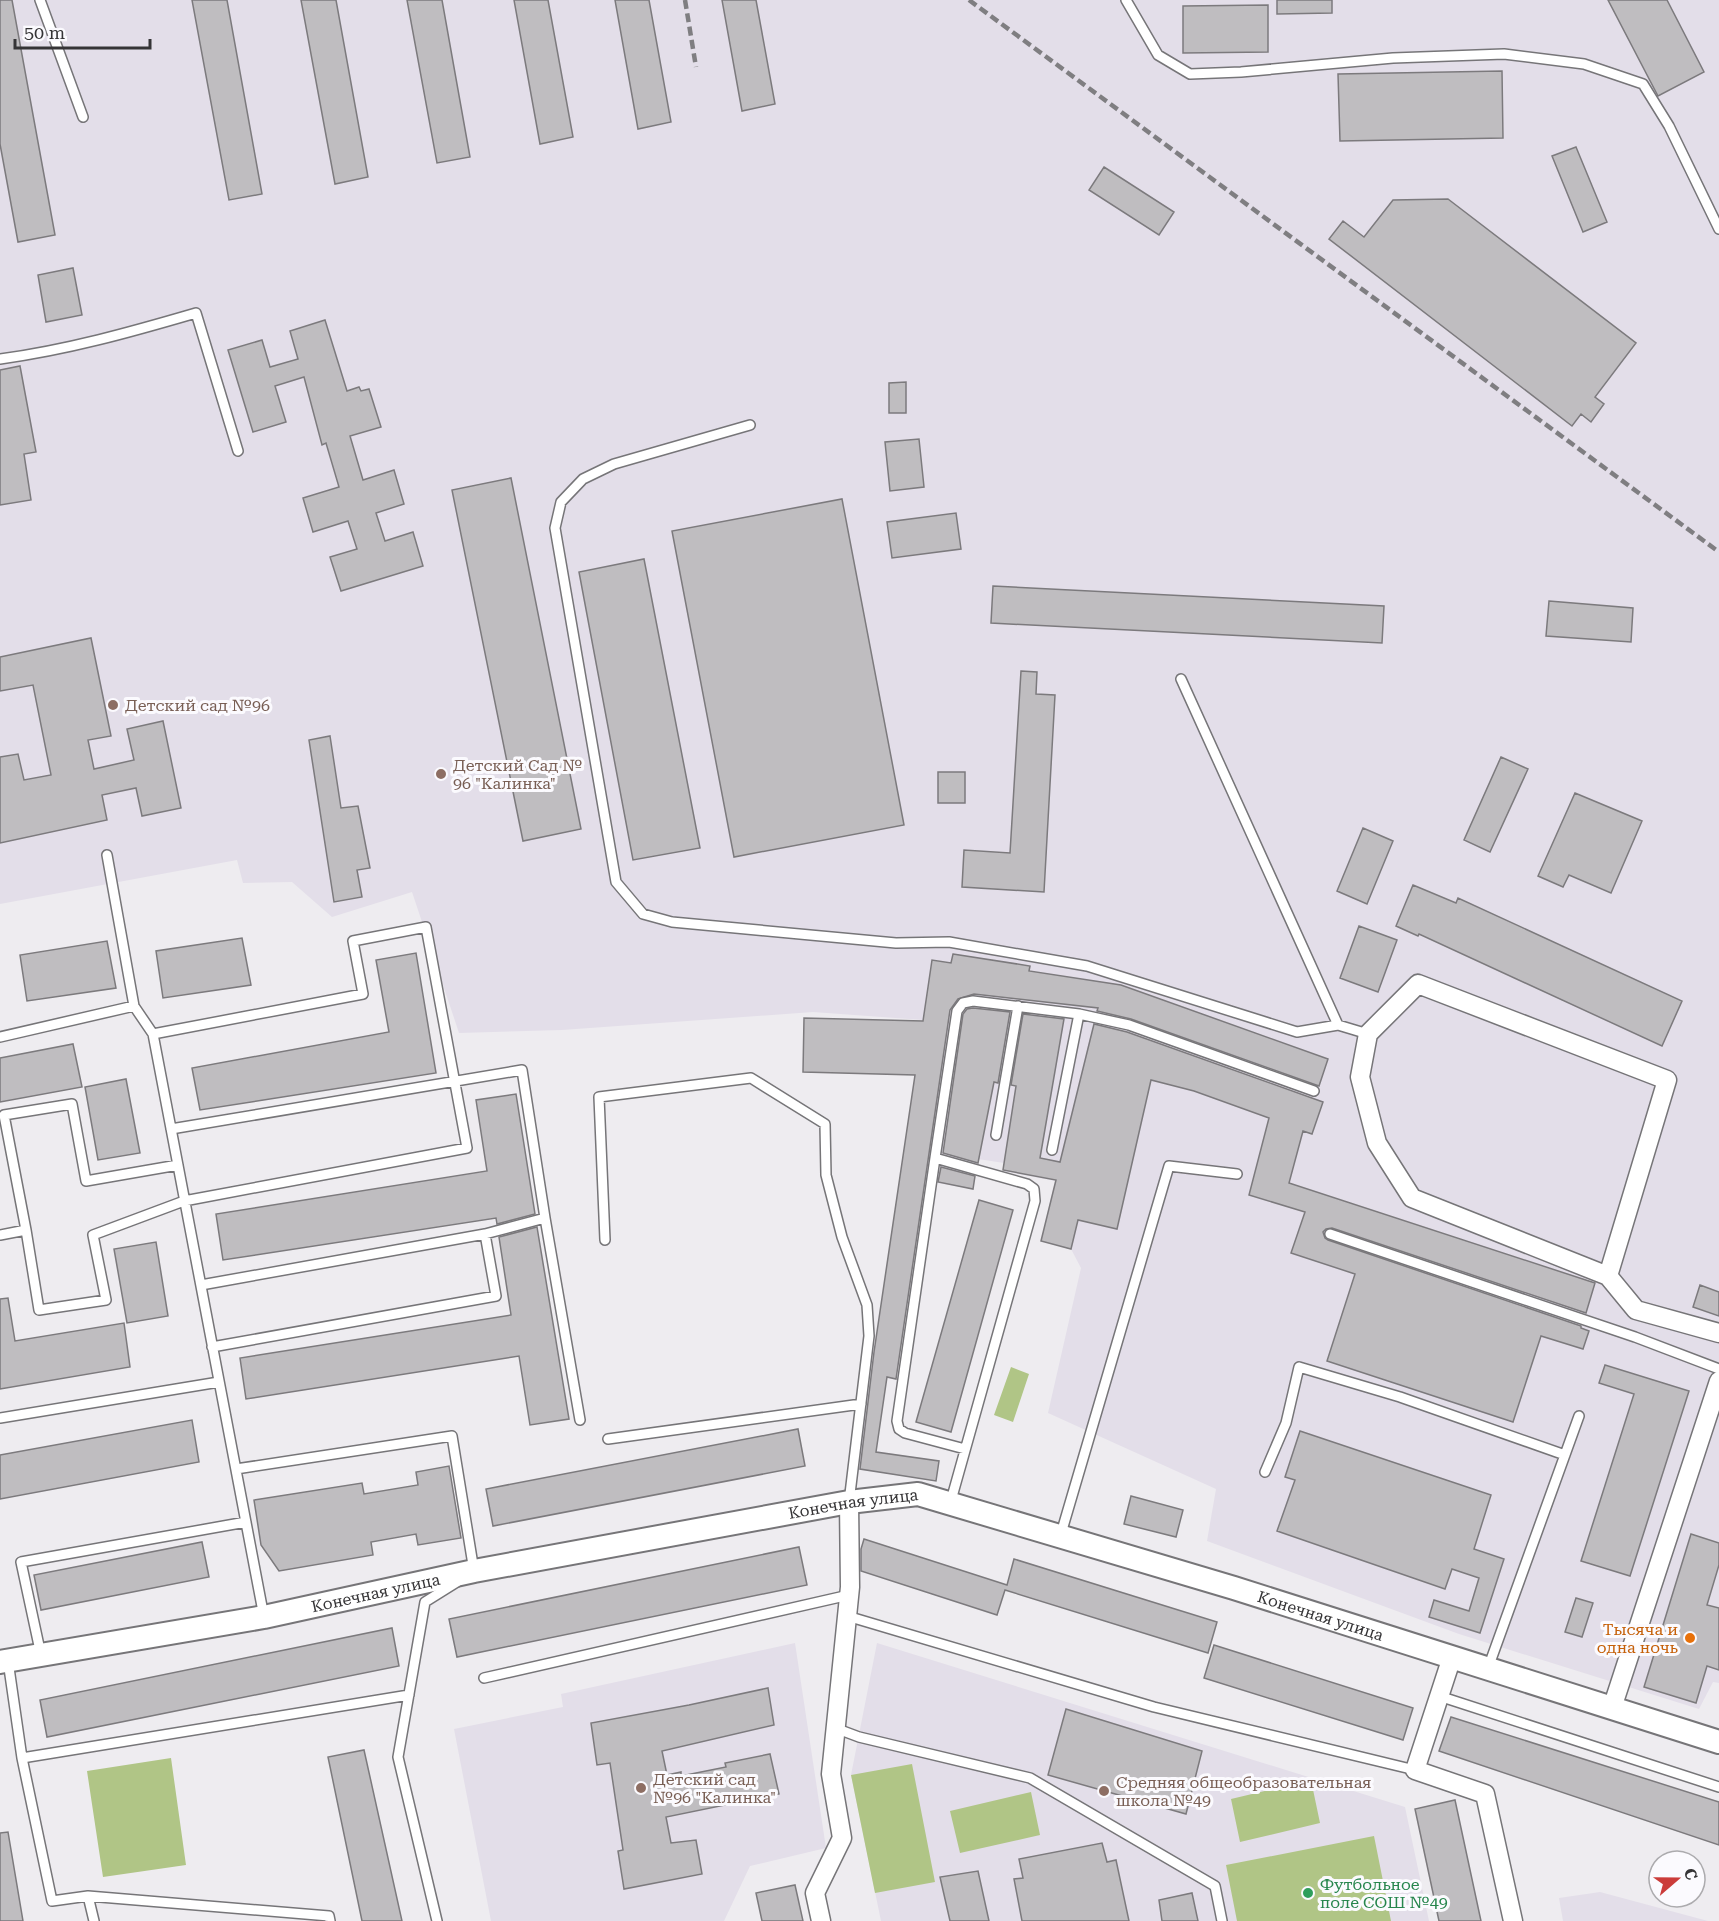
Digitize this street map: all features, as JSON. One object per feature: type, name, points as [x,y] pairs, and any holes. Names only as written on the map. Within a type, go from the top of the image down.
[{"type":"street","points":[[1608,1276],[1667,1080],[1418,984],[1368,1034],[1360,1077],[1377,1143],[1412,1198],[1608,1276],[1636,1310],[1719,1333]]},
{"type":"street","points":[[1612,1708],[1719,1381]]},
{"type":"street","name":"Конечная улица","points":[[4,1662],[264,1617],[474,1571],[849,1502],[918,1494],[1234,1588],[1719,1742]]},
{"type":"street","points":[[821,1921],[815,1893],[842,1838],[831,1774],[849,1595],[849,1502]]},
{"type":"street","points":[[1452,1657],[1415,1770],[1485,1794],[1513,1921]]},
{"type":"lane","points":[[40,0],[83,117]]},
{"type":"lane","points":[[1126,0],[1158,55],[1190,74],[1241,72],[1393,58],[1504,54],[1584,64],[1642,84],[1669,126],[1719,229]]},
{"type":"lane","points":[[0,359],[43,353],[107,338],[196,313],[238,451]]},
{"type":"lane","points":[[750,425],[614,464],[583,479],[561,502],[555,528],[616,882],[643,914],[672,922],[896,943],[949,942],[1087,966],[1298,1032],[1338,1025],[1368,1034]]},
{"type":"lane","points":[[1181,679],[1338,1025]]},
{"type":"lane","points":[[107,855],[134,1006],[153,1034],[264,1617]]},
{"type":"lane","points":[[153,1034],[363,994],[354,940],[426,927],[467,1148],[184,1201],[93,1235],[106,1300],[39,1311],[4,1115],[72,1104],[86,1181],[178,1165]]},
{"type":"lane","points":[[966,1449],[905,1433],[899,1429],[897,1421],[957,1011],[963,1003],[973,1001],[1079,1014],[1129,1025],[1314,1091]]},
{"type":"lane","points":[[0,1037],[134,1006]]},
{"type":"lane","points":[[996,1135],[1018,1006]]},
{"type":"lane","points":[[1052,1150],[1079,1014]]},
{"type":"lane","points":[[171,1129],[522,1070],[580,1420]]},
{"type":"lane","points":[[604,1240],[599,1097],[751,1078],[825,1124],[826,1175],[842,1237],[867,1305],[869,1320],[849,1502]]},
{"type":"lane","points":[[935,1158],[1027,1184],[1034,1189],[1035,1201],[950,1504]]},
{"type":"lane","points":[[1060,1537],[1169,1166],[1237,1174]]},
{"type":"lane","points":[[201,1285],[485,1234],[546,1218]]},
{"type":"lane","points":[[0,1235],[26,1230]]},
{"type":"lane","points":[[212,1347],[496,1296],[485,1234]]},
{"type":"lane","points":[[1330,1234],[1635,1337],[1719,1369]]},
{"type":"lane","points":[[1265,1472],[1286,1423],[1299,1367],[1400,1397],[1565,1455]]},
{"type":"lane","points":[[0,1418],[219,1382]]},
{"type":"lane","points":[[608,1439],[861,1404]]},
{"type":"lane","points":[[1488,1669],[1579,1416]]},
{"type":"lane","points":[[236,1469],[452,1436],[474,1571],[425,1602],[398,1757],[436,1921]]},
{"type":"lane","points":[[41,1655],[21,1562],[246,1522]]},
{"type":"lane","points":[[484,1678],[849,1595]]},
{"type":"lane","points":[[847,1616],[1154,1707],[1415,1770]]},
{"type":"lane","points":[[4,1662],[52,1900],[88,1896],[329,1916],[330,1921]]},
{"type":"lane","points":[[22,1758],[409,1695]]},
{"type":"lane","points":[[1439,1696],[1719,1787]]},
{"type":"lane","points":[[835,1728],[859,1737],[1030,1778],[1215,1886],[1222,1921]]},
{"type":"lane","points":[[88,1896],[94,1921]]},
{"type":"shaded area","points":[[0,0],[1719,0],[1719,1683],[1713,1682],[1699,1709],[1459,1634],[1207,1541],[1216,1489],[1048,1413],[1081,1268],[1071,1249],[1041,1241],[1055,1181],[1003,1171],[1004,1163],[978,1159],[973,1189],[925,1181],[896,1379],[887,1378],[876,1451],[939,1461],[936,1481],[857,1469],[923,1020],[813,1012],[562,1030],[459,1033],[412,892],[332,917],[292,882],[243,883],[237,860],[0,904]]},
{"type":"shaded area","name":"Детский сад №96 \"Калинка\"","points":[[795,1643],[826,1848],[750,1866],[724,1921],[491,1921],[454,1729],[563,1707],[561,1694]]},
{"type":"shaded area","name":"Средняя общеобразовательная школа №49","points":[[877,1643],[1405,1807],[1429,1921],[881,1921],[851,1775]]},
{"type":"shaded area","points":[[1600,1892],[1647,1905],[1647,1909],[1663,1909],[1708,1921],[1563,1921],[1559,1898]]},
{"type":"green space","points":[[1011,1367],[1029,1374],[1013,1422],[994,1415]]},
{"type":"green space","points":[[171,1758],[186,1865],[103,1877],[87,1771]]},
{"type":"green space","points":[[912,1764],[935,1882],[875,1893],[851,1775]]},
{"type":"green space","points":[[1311,1780],[1320,1823],[1240,1842],[1231,1799]]},
{"type":"green space","points":[[1031,1792],[1040,1835],[960,1853],[950,1811]]},
{"type":"green space","name":"Футбольное поле СОШ №49","points":[[1374,1836],[1391,1921],[1237,1921],[1226,1865]]},
{"type":"building","points":[[0,0],[12,0],[55,235],[18,242],[0,144]]},
{"type":"building","points":[[192,0],[227,0],[262,194],[229,200]]},
{"type":"building","points":[[301,0],[336,0],[368,177],[335,184]]},
{"type":"building","points":[[407,0],[442,0],[470,157],[437,163]]},
{"type":"building","points":[[514,0],[548,0],[573,137],[540,144]]},
{"type":"building","points":[[615,0],[649,0],[671,122],[638,129]]},
{"type":"building","points":[[722,0],[756,0],[775,104],[742,111]]},
{"type":"building","points":[[1277,0],[1332,0],[1332,13],[1277,14]]},
{"type":"building","points":[[1608,0],[1667,0],[1704,72],[1658,96]]},
{"type":"building","points":[[1268,5],[1268,52],[1183,53],[1183,6]]},
{"type":"building","points":[[1502,71],[1503,138],[1340,141],[1338,74]]},
{"type":"building","points":[[1576,147],[1607,222],[1583,232],[1552,156]]},
{"type":"building","points":[[1104,167],[1174,212],[1159,235],[1089,190]]},
{"type":"building","points":[[1448,199],[1636,343],[1595,397],[1604,404],[1591,422],[1581,414],[1572,426],[1329,239],[1343,221],[1364,237],[1393,200]]},
{"type":"building","points":[[73,268],[82,315],[46,322],[38,275]]},
{"type":"building","points":[[325,320],[347,391],[359,387],[361,391],[369,389],[381,427],[350,436],[363,480],[394,470],[404,504],[376,513],[385,541],[413,532],[423,566],[341,591],[330,557],[357,549],[348,521],[313,532],[303,498],[339,487],[326,443],[322,445],[304,377],[275,386],[286,422],[253,432],[228,350],[262,340],[270,367],[298,359],[290,331]]},
{"type":"building","points":[[20,366],[36,452],[24,454],[31,500],[0,505],[0,370]]},
{"type":"building","points":[[906,382],[906,413],[889,413],[889,383]]},
{"type":"building","points":[[919,439],[924,487],[890,491],[885,442]]},
{"type":"building","points":[[511,478],[581,829],[523,841],[452,490]]},
{"type":"building","points":[[842,499],[904,825],[734,857],[672,531]]},
{"type":"building","points":[[956,513],[961,549],[892,558],[887,522]]},
{"type":"building","points":[[644,559],[700,848],[633,860],[579,572]]},
{"type":"building","points":[[993,586],[1384,606],[1382,643],[991,623]]},
{"type":"building","points":[[1549,601],[1633,608],[1631,642],[1546,636]]},
{"type":"building","points":[[91,638],[111,736],[88,740],[94,769],[134,760],[127,729],[163,721],[181,808],[142,816],[136,788],[102,795],[107,820],[0,843],[0,757],[18,754],[24,780],[51,775],[33,685],[0,691],[0,657]]},
{"type":"building","points":[[1021,671],[1037,672],[1036,694],[1055,695],[1044,892],[962,887],[964,850],[1010,853]]},
{"type":"building","points":[[330,736],[341,808],[358,806],[370,868],[357,870],[362,897],[334,902],[309,740]]},
{"type":"building","points":[[1501,757],[1528,769],[1490,852],[1464,840]]},
{"type":"building","points":[[938,772],[965,772],[965,803],[938,803]]},
{"type":"building","points":[[1575,793],[1642,821],[1611,893],[1569,875],[1563,887],[1538,876]]},
{"type":"building","points":[[1363,828],[1393,841],[1367,904],[1337,891]]},
{"type":"building","points":[[1413,885],[1456,903],[1458,898],[1682,1001],[1662,1046],[1419,934],[1418,936],[1396,926]]},
{"type":"building","points":[[1359,926],[1397,940],[1378,992],[1340,978]]},
{"type":"building","points":[[242,938],[251,985],[163,998],[156,951]]},
{"type":"building","points":[[107,941],[116,988],[27,1001],[20,955]]},
{"type":"building","points":[[416,953],[436,1073],[200,1110],[192,1068],[389,1032],[376,960]]},
{"type":"building","points":[[953,954],[1030,966],[1029,971],[1121,985],[1328,1059],[1319,1086],[1131,1019],[1097,1011],[1098,1008],[974,994],[958,999],[950,1010],[896,1379],[887,1377],[876,1452],[939,1461],[936,1481],[860,1469],[874,1352],[915,1075],[803,1072],[804,1018],[923,1021],[932,960],[951,963]]},
{"type":"building","points":[[967,1009],[1010,1012],[998,1083],[994,1082],[978,1163],[943,1153],[963,1014]]},
{"type":"building","points":[[1023,1014],[1064,1019],[1040,1158],[1060,1162],[1094,1024],[1127,1032],[1323,1102],[1312,1134],[1303,1131],[1289,1183],[1595,1283],[1586,1313],[1332,1228],[1323,1232],[1328,1240],[1581,1326],[1589,1331],[1583,1349],[1541,1336],[1513,1422],[1327,1361],[1355,1274],[1291,1253],[1305,1212],[1249,1195],[1269,1118],[1194,1091],[1151,1080],[1117,1229],[1078,1220],[1071,1249],[1041,1241],[1056,1180],[1003,1170],[1016,1086],[1011,1085]]},
{"type":"building","points":[[73,1044],[82,1087],[0,1102],[0,1058]]},
{"type":"building","points":[[126,1079],[140,1153],[98,1160],[85,1087]]},
{"type":"building","points":[[516,1094],[535,1214],[497,1224],[496,1218],[223,1260],[216,1214],[487,1171],[476,1100]]},
{"type":"building","points":[[941,1167],[975,1176],[973,1189],[938,1182]]},
{"type":"building","points":[[979,1200],[1013,1210],[951,1432],[916,1422]]},
{"type":"building","points":[[537,1227],[569,1419],[530,1425],[519,1356],[246,1399],[240,1358],[511,1315],[499,1237]]},
{"type":"building","points":[[156,1242],[168,1316],[127,1323],[114,1249]]},
{"type":"building","points":[[1700,1285],[1719,1292],[1719,1316],[1693,1307]]},
{"type":"building","points":[[8,1298],[15,1341],[124,1323],[130,1367],[0,1389],[0,1299]]},
{"type":"building","points":[[1605,1365],[1689,1391],[1630,1576],[1581,1561],[1634,1394],[1599,1383]]},
{"type":"building","points":[[192,1420],[199,1462],[0,1499],[0,1455]]},
{"type":"building","points":[[798,1429],[805,1466],[493,1526],[486,1489]]},
{"type":"building","points":[[1300,1431],[1491,1495],[1474,1549],[1504,1559],[1480,1633],[1429,1617],[1434,1600],[1469,1611],[1479,1578],[1452,1569],[1445,1589],[1277,1531],[1295,1480],[1285,1477]]},
{"type":"building","points":[[449,1466],[461,1538],[418,1545],[416,1534],[371,1542],[373,1555],[279,1571],[261,1545],[254,1500],[362,1483],[364,1494],[418,1485],[416,1472]]},
{"type":"building","points":[[1131,1496],[1183,1510],[1176,1537],[1124,1524]]},
{"type":"building","points":[[1691,1534],[1719,1543],[1719,1565],[1707,1605],[1719,1608],[1719,1670],[1707,1666],[1696,1703],[1644,1687]]},
{"type":"building","points":[[864,1539],[1007,1585],[1014,1559],[1217,1622],[1208,1653],[1005,1590],[997,1615],[861,1571],[861,1549]]},
{"type":"building","points":[[202,1542],[209,1577],[41,1610],[34,1575]]},
{"type":"building","points":[[799,1547],[807,1585],[457,1657],[449,1619]]},
{"type":"building","points":[[1576,1598],[1593,1603],[1582,1637],[1565,1632]]},
{"type":"building","points":[[392,1628],[399,1666],[47,1737],[40,1700]]},
{"type":"building","points":[[1214,1645],[1413,1708],[1403,1740],[1204,1678]]},
{"type":"building","points":[[768,1688],[774,1725],[662,1751],[667,1775],[681,1772],[681,1776],[726,1767],[725,1763],[770,1754],[779,1794],[666,1817],[671,1843],[696,1840],[702,1874],[624,1889],[618,1851],[623,1850],[610,1763],[597,1765],[591,1723]]},
{"type":"building","points":[[1066,1709],[1202,1751],[1186,1814],[1048,1775]]},
{"type":"building","points":[[1451,1717],[1719,1802],[1719,1845],[1439,1751]]},
{"type":"building","points":[[364,1750],[402,1921],[362,1921],[328,1757]]},
{"type":"building","points":[[1455,1800],[1481,1921],[1439,1921],[1415,1809]]},
{"type":"building","points":[[8,1832],[23,1921],[0,1921],[0,1833]]},
{"type":"building","points":[[1102,1843],[1107,1862],[1116,1860],[1129,1921],[1022,1921],[1014,1879],[1023,1878],[1019,1859]]},
{"type":"building","points":[[978,1871],[989,1921],[950,1921],[940,1877]]},
{"type":"building","points":[[795,1885],[803,1921],[762,1921],[756,1893]]},
{"type":"building","points":[[1192,1893],[1198,1921],[1162,1921],[1159,1900]]},
{"type":"railway","points":[[685,0],[696,67]]},
{"type":"railway","points":[[969,0],[1719,552]]},
{"type":"place","name":"Детский сад №96","points":[[113,705]]},
{"type":"place","name":"Детский Сад № 96 \"Калинка\"","points":[[441,774]]},
{"type":"place","name":"Тысяча и одна ночь","points":[[1690,1638]]},
{"type":"place","name":"Детский сад №96 \"Калинка\"","points":[[641,1788]]},
{"type":"place","name":"Средняя общеобразовательная школа №49","points":[[1104,1791]]},
{"type":"place","name":"Футбольное поле СОШ №49","points":[[1308,1893]]}]
